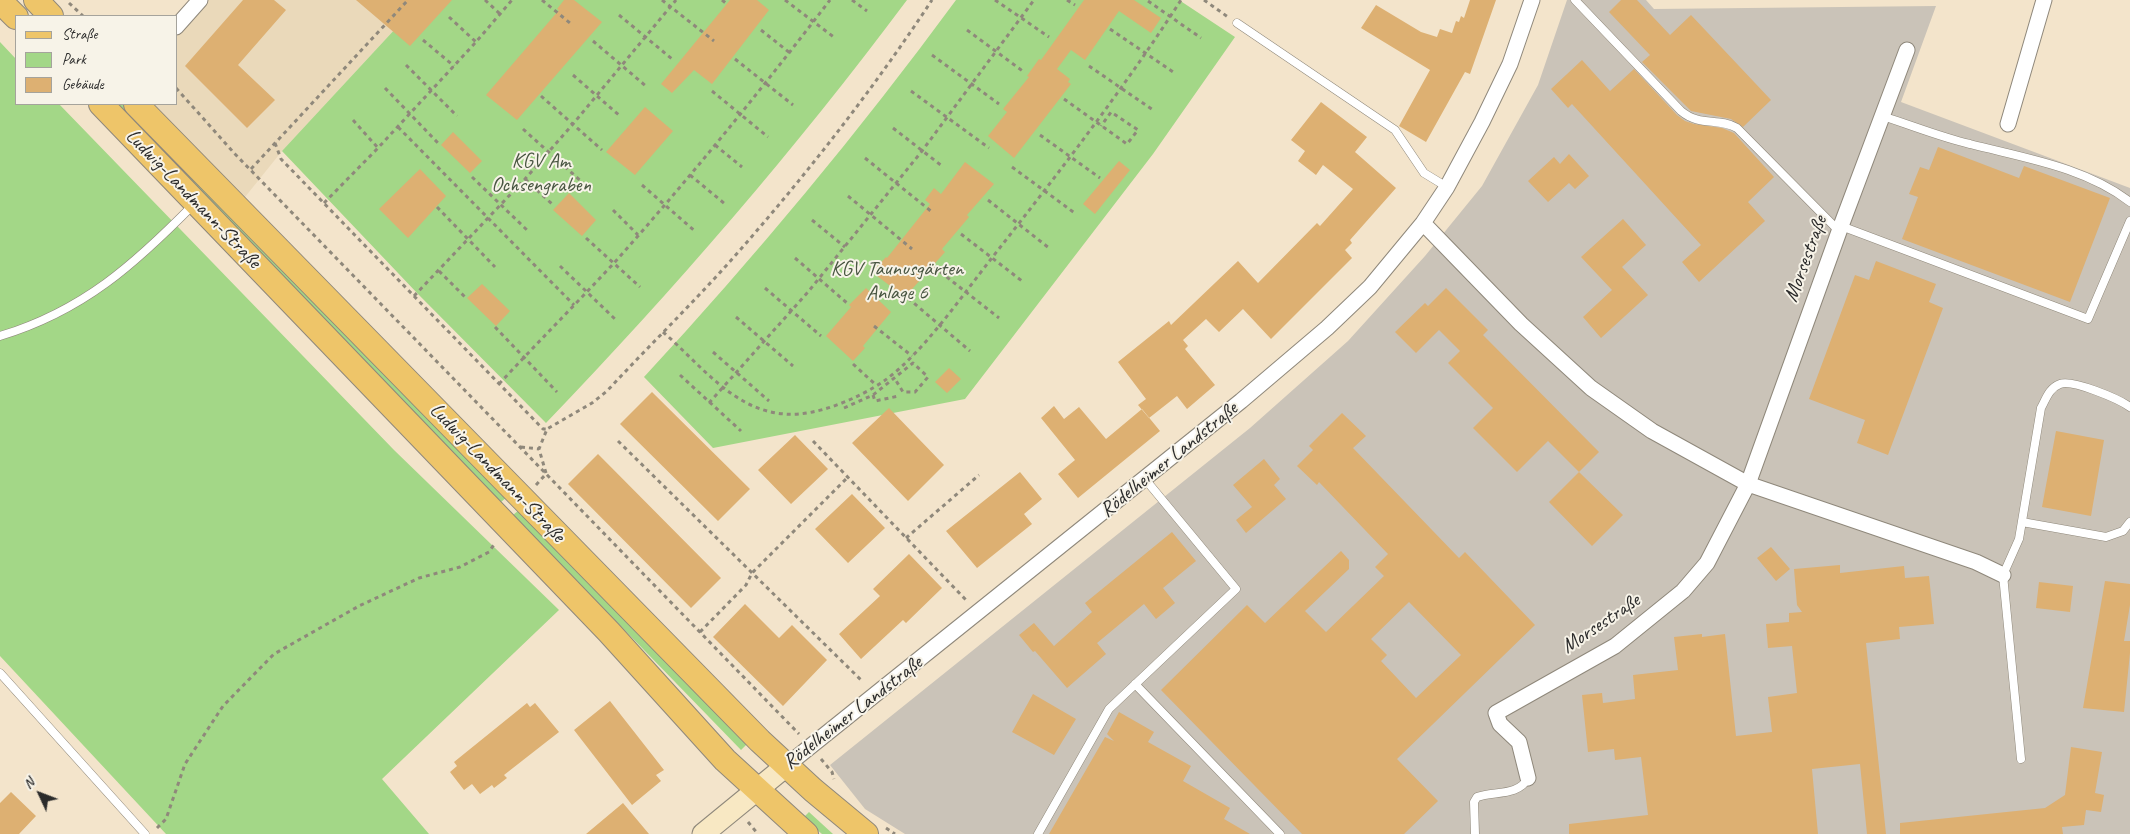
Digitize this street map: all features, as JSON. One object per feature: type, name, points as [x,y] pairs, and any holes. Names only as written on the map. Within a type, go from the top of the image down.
[{"type":"main road","points":[[36,0],[51,15]]},
{"type":"main road","points":[[0,1],[15,16]]},
{"type":"main road","name":"Ludwig-Landmann-Straße","points":[[102,105],[609,632],[725,760],[806,834]]},
{"type":"main road","name":"Ludwig-Landmann-Straße","points":[[137,105],[616,596],[786,766],[866,834]]},
{"type":"main road","name":"Rödelheimer Landstraße","points":[[703,834],[786,766]]},
{"type":"street","points":[[178,25],[200,0]]},
{"type":"street","name":"Rödelheimer Landstraße","points":[[786,766],[1145,479],[1327,328],[1370,287],[1422,223],[1446,187],[1482,122],[1510,64],[1532,0]]},
{"type":"street","points":[[2008,124],[2044,0]]},
{"type":"street","name":"Morsestraße","points":[[1528,778],[1519,742],[1500,724],[1496,713],[1615,646],[1683,591],[1707,563],[1748,484],[1907,50]]},
{"type":"street","points":[[1422,223],[1521,324],[1591,388],[1652,431],[1748,484],[1976,562],[2003,575]]},
{"type":"lane","points":[[1575,0],[1681,111],[1696,120],[1726,123],[1737,128],[1840,229],[2088,319],[2130,221]]},
{"type":"lane","points":[[1237,23],[1395,130],[1424,173],[1446,187]]},
{"type":"lane","points":[[1882,116],[1968,144],[2030,157],[2091,180],[2119,194],[2130,202]]},
{"type":"lane","points":[[0,336],[21,329],[68,308],[102,288],[130,266],[196,202]]},
{"type":"lane","points":[[2021,759],[2003,575],[2019,539],[2041,408],[2050,391],[2060,384],[2072,383],[2130,407]]},
{"type":"lane","points":[[1038,834],[1110,709],[1236,589],[1145,479]]},
{"type":"lane","points":[[2022,522],[2106,537],[2123,532],[2130,522]]},
{"type":"lane","points":[[0,673],[145,834]]},
{"type":"lane","points":[[1135,684],[1280,834]]},
{"type":"lane","points":[[1475,834],[1474,802],[1477,797],[1519,789],[1528,778]]},
{"type":"path","points":[[66,0],[82,15]]},
{"type":"path","points":[[251,169],[408,0]]},
{"type":"path","points":[[485,0],[500,14]]},
{"type":"path","points":[[324,203],[398,127],[512,0]]},
{"type":"path","points":[[542,0],[570,23]]},
{"type":"path","points":[[662,0],[714,41]]},
{"type":"path","points":[[414,296],[488,220],[549,152],[676,0]]},
{"type":"path","points":[[722,0],[727,4]]},
{"type":"path","points":[[786,0],[835,38]]},
{"type":"path","points":[[499,384],[588,291],[665,205],[767,83],[830,0]]},
{"type":"path","points":[[852,0],[867,11]]},
{"type":"path","points":[[546,474],[539,449],[547,429],[592,403],[607,390],[724,268],[798,182],[895,56],[932,0]]},
{"type":"path","points":[[995,0],[1048,37]]},
{"type":"path","points":[[709,403],[819,280],[922,152],[1034,0]]},
{"type":"path","points":[[1067,0],[1075,5]]},
{"type":"path","points":[[663,332],[724,387],[743,402],[761,410],[786,414],[822,409],[848,401],[876,385],[912,356],[966,292],[1096,122],[1181,0]]},
{"type":"path","points":[[1204,0],[1237,23]]},
{"type":"path","points":[[1148,2],[1201,38]]},
{"type":"path","points":[[619,15],[672,58]]},
{"type":"path","points":[[449,17],[476,42]]},
{"type":"path","points":[[761,30],[790,53]]},
{"type":"path","points":[[967,30],[1024,72]]},
{"type":"path","points":[[1110,30],[1176,74]]},
{"type":"path","points":[[423,40],[454,66]]},
{"type":"path","points":[[594,41],[646,86]]},
{"type":"path","points":[[932,55],[999,104]]},
{"type":"path","points":[[735,59],[793,105]]},
{"type":"path","points":[[406,65],[457,116]]},
{"type":"path","points":[[1089,66],[1153,110]]},
{"type":"path","points":[[573,75],[620,116]]},
{"type":"path","points":[[385,88],[438,143]]},
{"type":"path","points":[[178,90],[251,169],[788,722]]},
{"type":"path","points":[[712,90],[768,137]]},
{"type":"path","points":[[911,91],[989,148]]},
{"type":"path","points":[[541,96],[602,150]]},
{"type":"path","points":[[1064,99],[1100,126],[1127,144],[1138,130],[1112,112],[1100,126]]},
{"type":"path","points":[[353,120],[378,148]]},
{"type":"path","points":[[398,127],[574,306]]},
{"type":"path","points":[[893,128],[942,166]]},
{"type":"path","points":[[523,129],[583,183]]},
{"type":"path","points":[[1040,135],[1100,178]]},
{"type":"path","points":[[275,143],[281,159],[543,429],[547,429]]},
{"type":"path","points":[[716,145],[742,167]]},
{"type":"path","points":[[865,158],[932,212]]},
{"type":"path","points":[[1012,167],[1076,214]]},
{"type":"path","points":[[690,175],[725,204]]},
{"type":"path","points":[[472,176],[528,231]]},
{"type":"path","points":[[525,179],[552,204]]},
{"type":"path","points":[[642,185],[696,232]]},
{"type":"path","points":[[848,196],[912,250]]},
{"type":"path","points":[[988,200],[1049,248]]},
{"type":"path","points":[[437,208],[495,267]]},
{"type":"path","points":[[613,210],[638,235]]},
{"type":"path","points":[[812,220],[845,247]]},
{"type":"path","points":[[961,234],[1022,282]]},
{"type":"path","points":[[586,238],[640,287]]},
{"type":"path","points":[[795,258],[846,303]]},
{"type":"path","points":[[560,266],[617,321]]},
{"type":"path","points":[[934,267],[999,318]]},
{"type":"path","points":[[438,270],[465,297]]},
{"type":"path","points":[[765,288],[822,336]]},
{"type":"path","points":[[902,293],[970,351]]},
{"type":"path","points":[[736,317],[794,366]]},
{"type":"path","points":[[874,326],[912,356]]},
{"type":"path","points":[[495,327],[557,392]]},
{"type":"path","points":[[713,352],[769,401]]},
{"type":"path","points":[[844,408],[873,395],[913,363],[928,377],[915,392],[903,392],[895,379]]},
{"type":"path","points":[[853,364],[876,385]]},
{"type":"path","points":[[680,376],[741,432]]},
{"type":"path","points":[[873,395],[875,401],[899,396]]},
{"type":"path","points":[[848,401],[851,406]]},
{"type":"path","points":[[618,441],[862,680]]},
{"type":"path","points":[[813,441],[978,613]]},
{"type":"path","points":[[520,447],[539,449]]},
{"type":"path","points":[[906,538],[979,475]]},
{"type":"path","points":[[700,632],[746,585],[752,573],[848,477]]},
{"type":"path","points":[[151,834],[166,819],[185,764],[223,706],[274,654],[359,606],[419,578],[460,567],[489,552],[500,536]]},
{"type":"shaded area","points":[[200,0],[422,0],[282,151],[237,207],[137,105],[178,105],[178,25]]},
{"type":"shaded area","points":[[1567,0],[1646,0],[1654,9],[1936,6],[1901,102],[2130,188],[2130,834],[905,834],[865,809],[830,765],[1250,428],[1348,341],[1425,256],[1482,186],[1538,85]]},
{"type":"green space","name":"KGV Am Ochsengraben","points":[[422,0],[907,0],[822,110],[733,218],[641,322],[546,423],[417,293],[282,151]]},
{"type":"green space","name":"KGV Taunusgärten Anlage 6","points":[[956,0],[1179,0],[1235,37],[1153,154],[965,399],[713,448],[644,377],[766,240],[844,146]]},
{"type":"green space","points":[[0,42],[15,58],[15,105],[60,105],[394,450],[559,610],[382,779],[429,834],[166,834],[0,656]]},
{"type":"green space","points":[[114,105],[124,105],[507,497],[501,502]]},
{"type":"green space","points":[[519,510],[748,743],[741,750],[513,515]]},
{"type":"green space","points":[[809,812],[833,834],[822,834],[803,818]]},
{"type":"building","points":[[243,0],[274,0],[286,10],[238,65],[275,100],[247,128],[185,66]]},
{"type":"building","points":[[356,0],[452,0],[410,46]]},
{"type":"building","points":[[564,0],[574,0],[602,22],[517,120],[486,95],[559,10],[557,9]]},
{"type":"building","points":[[730,0],[757,0],[769,10],[712,84],[694,70],[672,93],[661,84]]},
{"type":"building","points":[[1084,0],[1134,0],[1161,18],[1151,33],[1119,11],[1085,60],[1071,50],[1057,69],[1070,79],[1068,82],[1071,84],[1014,158],[988,136],[1007,112],[1003,109],[1029,77],[1027,76],[1039,59],[1041,60]]},
{"type":"building","points":[[1470,0],[1496,0],[1470,74],[1465,72],[1426,142],[1399,126],[1430,70],[1361,28],[1376,5],[1421,32],[1437,37],[1440,29],[1452,33],[1456,21],[1459,22],[1461,16],[1464,18]]},
{"type":"building","points":[[1621,0],[1637,0],[1670,35],[1691,15],[1771,100],[1743,127],[1731,119],[1691,111],[1642,62],[1650,55],[1609,12]]},
{"type":"building","points":[[1582,60],[1610,91],[1634,69],[1677,115],[1685,121],[1722,128],[1734,133],[1774,177],[1748,202],[1765,221],[1699,282],[1682,262],[1701,245],[1572,104],[1568,108],[1551,89]]},
{"type":"building","points":[[1321,102],[1367,137],[1355,152],[1396,188],[1350,240],[1352,243],[1345,250],[1352,258],[1271,339],[1243,309],[1219,332],[1206,319],[1183,340],[1188,346],[1185,349],[1215,385],[1187,409],[1177,396],[1149,418],[1138,405],[1146,399],[1118,362],[1169,321],[1171,325],[1238,261],[1258,283],[1317,223],[1320,226],[1353,189],[1323,165],[1316,175],[1298,161],[1305,151],[1291,140]]},
{"type":"building","points":[[645,107],[673,131],[635,175],[606,152]]},
{"type":"building","points":[[453,132],[482,161],[470,173],[441,145]]},
{"type":"building","points":[[1938,147],[2019,178],[2024,166],[2110,198],[2070,302],[1902,239],[1918,197],[1909,194],[1920,167],[1929,170]]},
{"type":"building","points":[[1569,154],[1589,176],[1575,189],[1569,183],[1548,202],[1528,181],[1554,157],[1560,164]]},
{"type":"building","points":[[1119,161],[1130,170],[1095,214],[1083,204]]},
{"type":"building","points":[[965,162],[994,184],[967,215],[969,217],[942,249],[945,252],[905,297],[877,276],[879,274],[874,270],[887,258],[930,204],[925,200],[934,188],[941,194]]},
{"type":"building","points":[[420,169],[446,196],[408,238],[379,209]]},
{"type":"building","points":[[569,193],[596,220],[582,236],[553,210]]},
{"type":"building","points":[[1623,219],[1646,245],[1622,267],[1648,295],[1601,338],[1583,317],[1612,290],[1581,257]]},
{"type":"building","points":[[1876,261],[1936,284],[1929,302],[1943,308],[1888,455],[1857,443],[1865,420],[1809,399],[1855,275],[1869,280]]},
{"type":"building","points":[[482,284],[510,311],[496,326],[467,298]]},
{"type":"building","points":[[866,288],[891,312],[863,346],[865,348],[853,361],[826,336],[851,307],[849,305]]},
{"type":"building","points":[[1446,288],[1488,330],[1483,335],[1599,452],[1579,472],[1548,441],[1517,472],[1473,428],[1493,408],[1448,363],[1460,351],[1439,330],[1416,353],[1395,332],[1425,303],[1428,306]]},
{"type":"building","points":[[949,368],[961,379],[947,393],[935,382]]},
{"type":"building","points":[[652,392],[750,489],[718,521],[620,424]]},
{"type":"building","points":[[1054,406],[1064,419],[1079,407],[1106,439],[1142,409],[1160,431],[1078,498],[1058,474],[1075,460],[1041,418]]},
{"type":"building","points":[[889,408],[944,465],[908,501],[852,443]]},
{"type":"building","points":[[1342,413],[1366,436],[1353,448],[1459,558],[1465,552],[1535,625],[1397,759],[1438,801],[1404,834],[1302,834],[1161,690],[1247,605],[1265,623],[1341,551],[1349,560],[1349,569],[1305,611],[1326,632],[1384,576],[1375,567],[1388,554],[1319,482],[1317,485],[1297,466],[1313,450],[1309,446]],"holes":[[[1409,602],[1461,655],[1416,698],[1381,661],[1387,655],[1371,639]]]},
{"type":"building","points":[[2056,431],[2104,440],[2091,516],[2042,507]]},
{"type":"building","points":[[795,435],[828,469],[791,504],[758,470]]},
{"type":"building","points":[[598,454],[721,578],[691,608],[568,484]]},
{"type":"building","points":[[1264,459],[1280,479],[1274,485],[1286,499],[1246,533],[1236,520],[1252,507],[1233,485]]},
{"type":"building","points":[[1020,472],[1042,499],[1024,514],[1032,524],[977,568],[946,531]]},
{"type":"building","points":[[1579,472],[1623,515],[1592,546],[1549,502]]},
{"type":"building","points":[[852,494],[885,528],[848,563],[815,529]]},
{"type":"building","points":[[1172,532],[1196,561],[1163,588],[1175,603],[1156,619],[1144,604],[1097,643],[1106,654],[1067,688],[1019,635],[1034,623],[1054,646],[1092,612],[1085,603]]},
{"type":"building","points":[[1771,547],[1790,569],[1776,581],[1757,558]]},
{"type":"building","points":[[909,554],[942,588],[906,623],[903,620],[861,659],[839,634],[880,596],[873,589]]},
{"type":"building","points":[[1840,565],[1840,573],[1904,566],[1905,578],[1929,576],[1934,624],[1899,627],[1900,639],[1866,643],[1886,834],[1867,834],[1860,764],[1812,769],[1818,834],[1569,834],[1569,824],[1648,815],[1641,757],[1615,760],[1614,749],[1588,752],[1582,695],[1602,693],[1603,703],[1635,699],[1633,675],[1678,670],[1674,637],[1702,634],[1702,637],[1725,634],[1736,736],[1772,732],[1768,697],[1797,693],[1792,646],[1768,648],[1766,624],[1789,622],[1789,613],[1802,612],[1797,605],[1794,569]]},
{"type":"building","points":[[2105,581],[2130,584],[2130,605],[2124,641],[2130,641],[2130,653],[2124,712],[2083,708]]},
{"type":"building","points":[[2039,582],[2073,586],[2070,612],[2036,608]]},
{"type":"building","points":[[745,604],[779,638],[792,625],[827,660],[783,706],[713,637]]},
{"type":"building","points":[[1033,694],[1076,719],[1054,755],[1012,732]]},
{"type":"building","points":[[610,701],[664,770],[656,775],[661,781],[632,805],[574,730]]},
{"type":"building","points":[[527,703],[530,707],[535,703],[559,732],[504,775],[507,778],[494,788],[492,785],[480,794],[472,784],[464,790],[450,772],[457,766],[454,762]]},
{"type":"building","points":[[1119,712],[1154,732],[1148,742],[1191,766],[1183,781],[1230,808],[1224,819],[1250,834],[1049,834],[1105,737],[1114,741],[1107,734]]},
{"type":"building","points":[[2071,747],[2102,752],[2095,793],[2104,795],[2101,812],[2086,810],[2084,825],[2062,827],[2063,834],[1900,834],[1900,823],[2045,808],[2065,795]]},
{"type":"building","points":[[11,792],[36,816],[19,834],[0,834],[0,803]]},
{"type":"building","points":[[623,803],[649,834],[586,834]]}]
